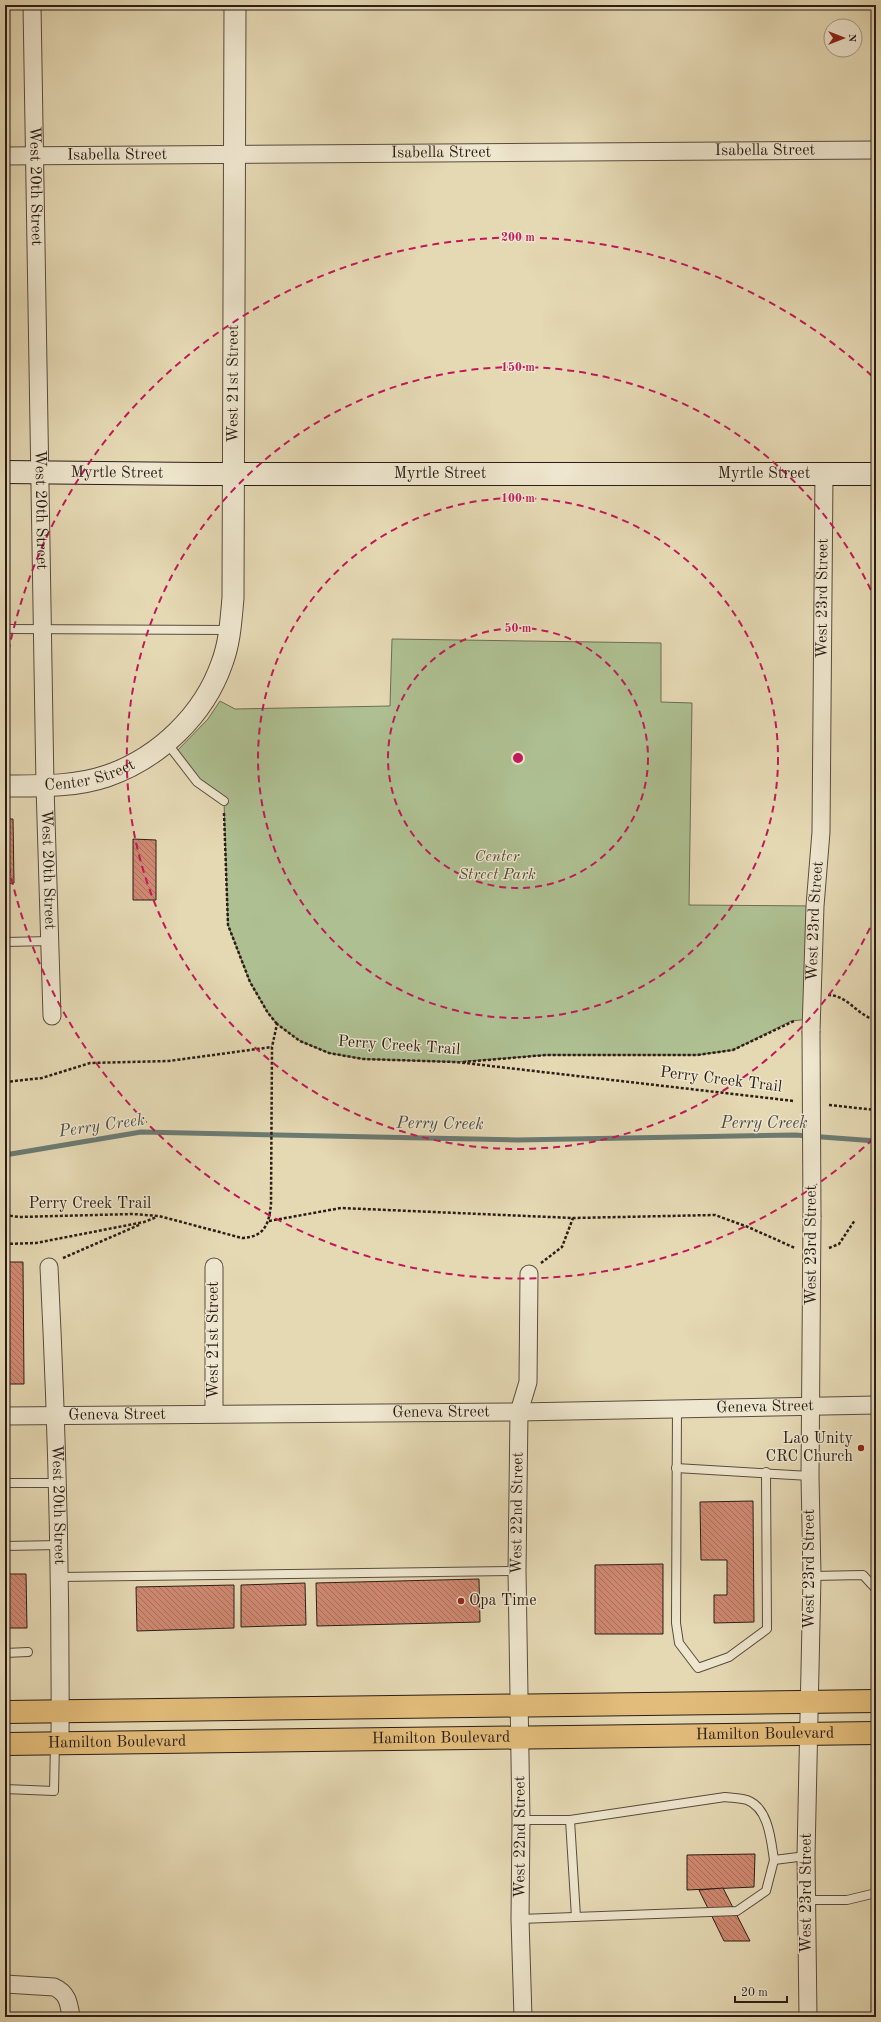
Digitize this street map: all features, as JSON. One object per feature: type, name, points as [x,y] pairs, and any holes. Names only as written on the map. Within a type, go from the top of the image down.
[{"type":"main road","name":"Myrtle Street","points":[[5,472],[876,474]]},
{"type":"main road","name":"Hamilton Boulevard","points":[[5,1712],[876,1701]]},
{"type":"main road","name":"Hamilton Boulevard","points":[[5,1744],[876,1733]]},
{"type":"street","name":"West 20th Street","points":[[32,5],[41,471],[45,786],[51,941],[52,1016]]},
{"type":"street","name":"West 21st Street","points":[[167,743],[185,726],[210,690],[222,663],[230,630],[233,598],[234,5]]},
{"type":"street","name":"Isabella Street","points":[[5,156],[876,150]]},
{"type":"street","name":"West 23rd Street","points":[[808,2017],[806,1856],[809,1734],[808,1702],[812,1576],[810,1476],[812,1407],[811,995],[815,906],[821,832],[824,474]]},
{"type":"street","name":"Center Street","points":[[5,786],[45,786],[74,783],[107,776],[137,763],[167,743]]},
{"type":"street","name":"West 20th Street","points":[[49,1267],[58,1484],[60,1711],[57,1743]]},
{"type":"street","name":"West 21st Street","points":[[214,1267],[214,1414]]},
{"type":"street","name":"West 22nd Street","points":[[523,2017],[520,1919],[521,1820],[517,1571],[519,1412],[528,1382],[529,1274]]},
{"type":"street","name":"Geneva Street","points":[[5,1416],[519,1412],[677,1408],[812,1407],[876,1404]]},
{"type":"street","points":[[9,1984],[54,1987],[62,1990],[68,2000],[71,2017]]},
{"type":"lane","points":[[5,629],[230,630]]},
{"type":"lane","points":[[167,743],[197,782],[224,801]]},
{"type":"lane","points":[[5,942],[51,941]]},
{"type":"lane","points":[[677,1408],[676,1624],[679,1643],[698,1668],[729,1657],[767,1629],[766,1472]]},
{"type":"lane","points":[[676,1468],[766,1472],[810,1476]]},
{"type":"lane","points":[[5,1484],[58,1484]]},
{"type":"lane","points":[[5,1546],[59,1545]]},
{"type":"lane","points":[[59,1577],[517,1571]]},
{"type":"lane","points":[[812,1576],[862,1575],[876,1589]]},
{"type":"lane","points":[[5,1653],[28,1652]]},
{"type":"lane","points":[[5,1789],[54,1791],[57,1743]]},
{"type":"lane","points":[[520,1919],[737,1910],[766,1892],[774,1860],[769,1831],[759,1810],[748,1800],[725,1797],[570,1820],[521,1820]]},
{"type":"lane","points":[[570,1820],[576,1917]]},
{"type":"lane","points":[[774,1860],[806,1856]]},
{"type":"lane","points":[[807,1900],[847,1900],[876,1893]]},
{"type":"path","name":"Perry Creek Trail","points":[[224,801],[228,925],[250,982],[268,1013],[277,1024],[300,1042],[329,1053],[363,1059],[456,1062],[797,1101]]},
{"type":"path","points":[[811,995],[836,995],[856,1010],[876,1020]]},
{"type":"path","points":[[456,1062],[546,1055],[704,1054],[734,1050],[791,1021],[811,1025]]},
{"type":"path","points":[[277,1024],[272,1047],[271,1204],[269,1221],[341,1208],[574,1218],[715,1215],[748,1227],[812,1255],[839,1244],[855,1220]]},
{"type":"path","points":[[5,1082],[42,1078],[90,1063],[169,1060],[272,1047]]},
{"type":"path","points":[[828,1105],[876,1110]]},
{"type":"path","name":"Perry Creek Trail","points":[[5,1216],[19,1217],[133,1214],[159,1216],[242,1238],[253,1237],[262,1230],[269,1221]]},
{"type":"path","points":[[49,1267],[66,1256],[159,1216]]},
{"type":"path","points":[[529,1274],[562,1246],[574,1218]]},
{"type":"path","points":[[5,1244],[36,1243],[144,1222]]},
{"type":"green space","name":"Center Street Park","points":[[392,639],[661,643],[661,702],[692,703],[689,905],[815,906],[811,1019],[791,1021],[733,1050],[697,1055],[546,1055],[456,1062],[363,1059],[329,1053],[300,1041],[277,1024],[268,1013],[250,982],[228,925],[224,801],[197,782],[175,753],[208,719],[220,701],[235,709],[390,706]]},
{"type":"building","points":[[5,819],[13,819],[14,883],[5,884]]},
{"type":"building","points":[[133,839],[156,840],[156,900],[133,900]]},
{"type":"building","points":[[5,1262],[23,1262],[24,1384],[5,1384]]},
{"type":"building","points":[[753,1501],[754,1622],[714,1623],[714,1595],[727,1595],[727,1560],[701,1560],[700,1502]]},
{"type":"building","points":[[663,1564],[663,1634],[595,1634],[595,1565]]},
{"type":"building","points":[[5,1574],[26,1574],[27,1628],[5,1628]]},
{"type":"building","points":[[479,1579],[480,1622],[317,1626],[316,1583]]},
{"type":"building","points":[[305,1583],[306,1625],[241,1627],[241,1585]]},
{"type":"building","points":[[234,1585],[234,1628],[137,1631],[136,1587]]},
{"type":"building","points":[[755,1854],[754,1887],[687,1890],[687,1855]]},
{"type":"building","points":[[723,1888],[750,1941],[724,1941],[699,1890]]},
{"type":"waterway","name":"Perry Creek","points":[[5,1155],[141,1132],[517,1140],[795,1135],[876,1141]]},
{"type":"place","name":"Lao Unity CRC Church","points":[[861,1448]]},
{"type":"place","name":"Opa Time","points":[[461,1601]]}]
